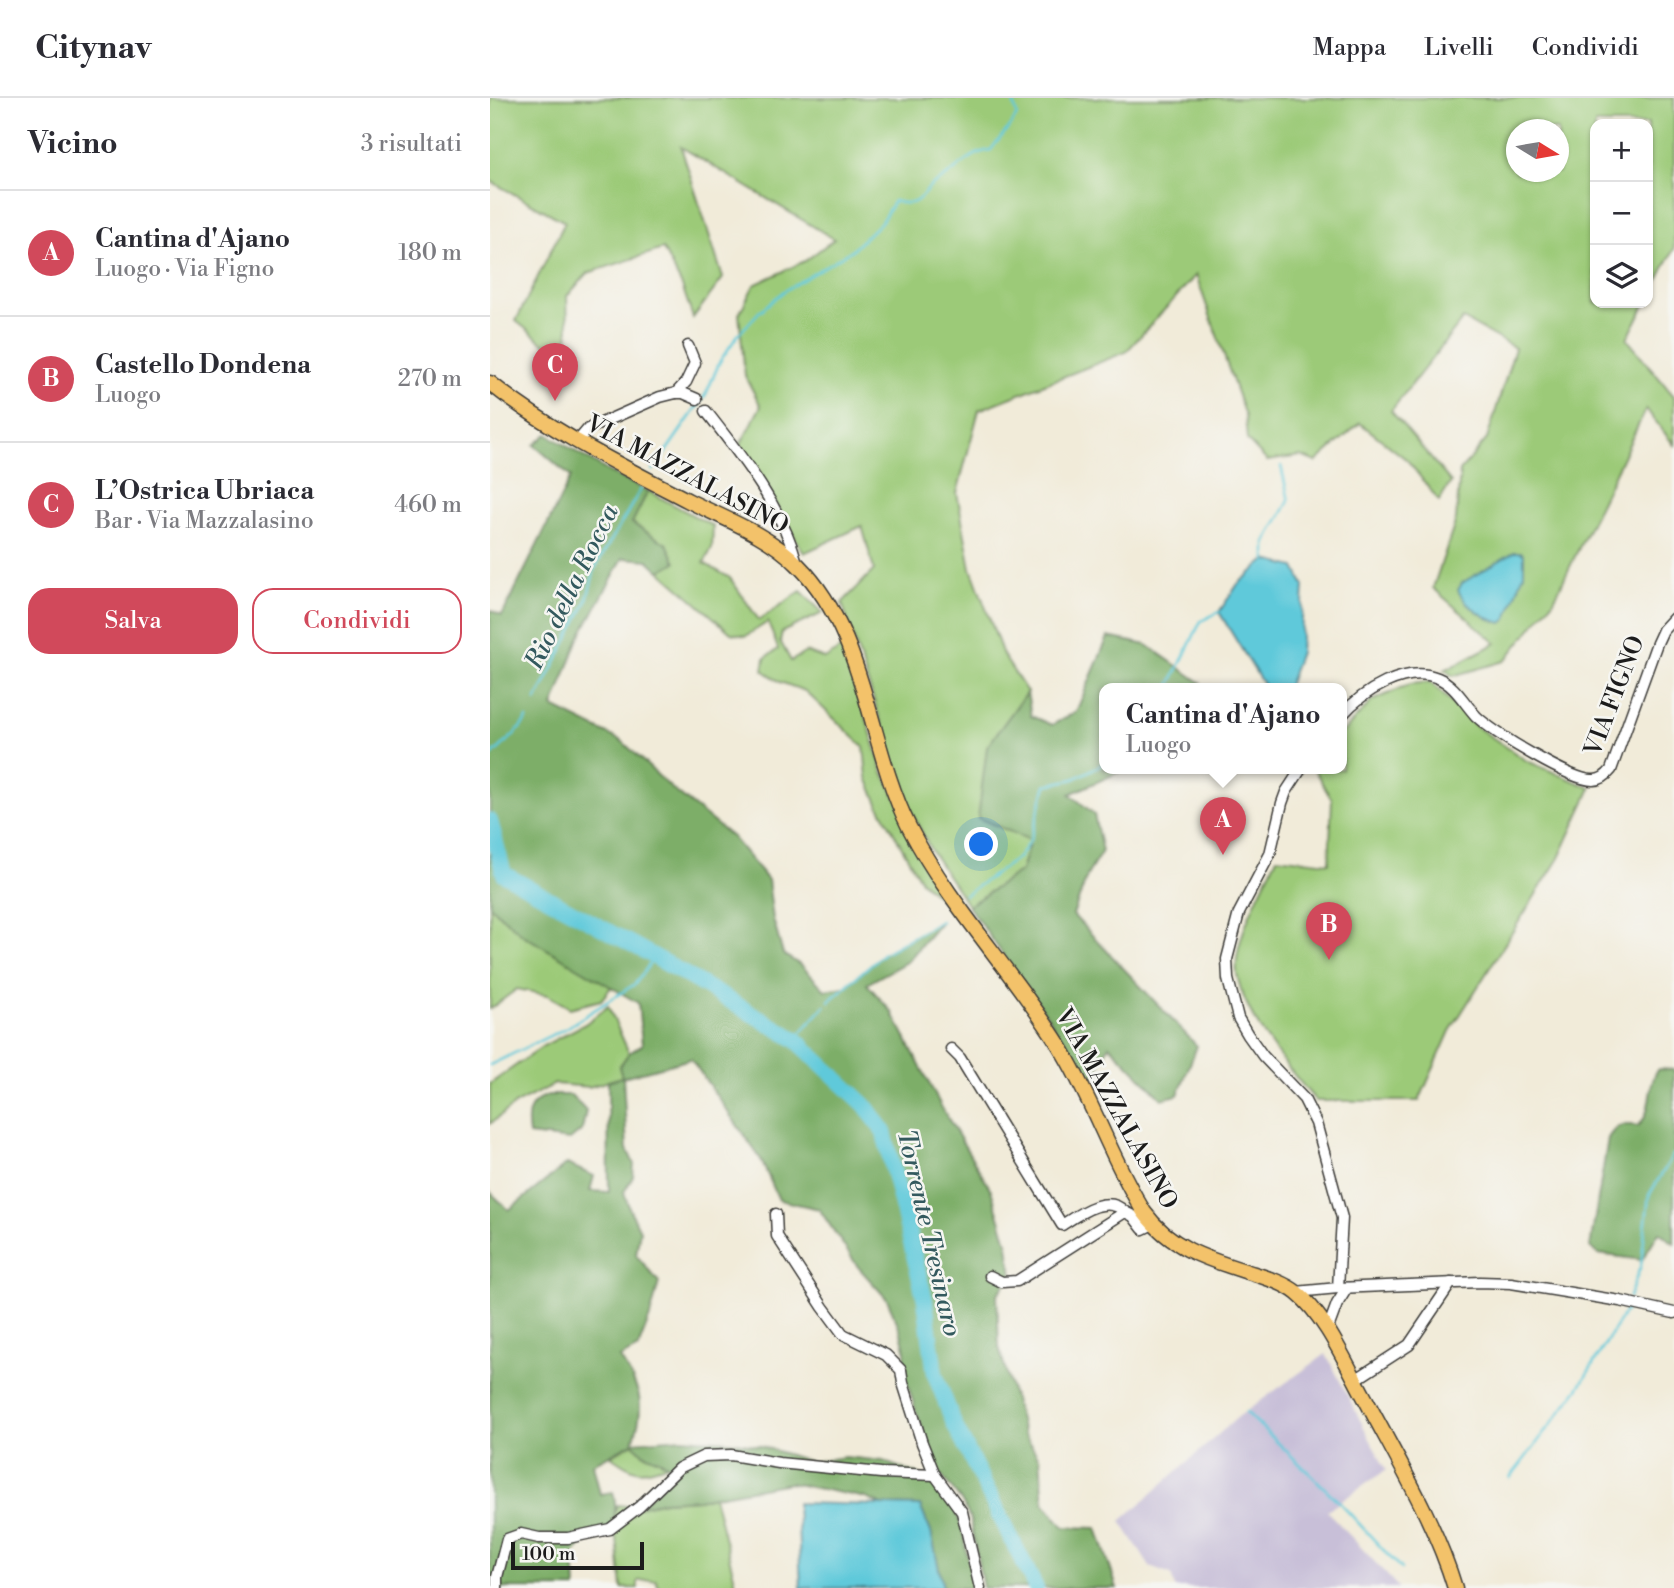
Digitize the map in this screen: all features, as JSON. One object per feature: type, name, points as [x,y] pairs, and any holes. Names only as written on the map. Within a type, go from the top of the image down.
[{"type":"main road","name":"VIA MAZZALASINO","points":[[490,383],[534,416],[577,442],[759,536],[797,563],[829,605],[847,643],[895,796],[917,842],[944,885],[1060,1047],[1137,1201],[1153,1224],[1188,1251],[1276,1282],[1296,1292],[1308,1303],[1355,1380],[1438,1541],[1455,1588]]},
{"type":"street","points":[[676,393],[686,382],[695,363],[688,346]]},
{"type":"street","points":[[577,442],[588,429],[660,397],[683,393],[697,399]]},
{"type":"street","points":[[706,411],[740,455],[776,513],[791,541],[797,563]]},
{"type":"street","name":"VIA FIGNO","points":[[1347,710],[1364,695],[1390,682],[1412,675],[1428,675],[1447,683],[1476,716],[1508,740],[1577,777],[1600,779],[1611,769],[1662,630],[1674,618]]},
{"type":"street","points":[[1298,774],[1282,803],[1270,854],[1239,913],[1228,949],[1227,979],[1238,1018],[1248,1035],[1263,1056],[1304,1099],[1316,1123],[1342,1218],[1343,1288],[1326,1331]]},
{"type":"street","points":[[951,1049],[960,1058],[1062,1225],[1092,1208],[1108,1204],[1119,1205],[1133,1216],[1143,1229],[1153,1224]]},
{"type":"street","points":[[990,1276],[1002,1282],[1017,1281],[1125,1212]]},
{"type":"street","points":[[776,1213],[777,1236],[844,1334],[887,1355],[901,1370],[922,1443],[935,1475],[962,1512],[980,1588]]},
{"type":"street","points":[[1355,1380],[1409,1345],[1451,1283]]},
{"type":"street","points":[[1296,1292],[1451,1283],[1520,1284],[1674,1313]]},
{"type":"street","points":[[497,1588],[497,1577],[507,1539],[521,1534],[539,1538],[568,1538],[610,1529],[646,1500],[679,1468],[704,1456],[731,1455],[779,1463],[881,1473],[935,1475]]},
{"type":"shaded area","points":[[1326,1354],[1386,1470],[1327,1511],[1399,1588],[1175,1588],[1171,1575],[1150,1567],[1121,1521],[1238,1417]]},
{"type":"green space","points":[[490,98],[1674,98],[1674,249],[1653,289],[1653,119],[1590,119],[1590,308],[1643,308],[1627,339],[1674,396],[1674,445],[1646,409],[1554,600],[1505,661],[1453,676],[1445,670],[1496,643],[1433,588],[1456,520],[1460,471],[1487,439],[1515,348],[1463,319],[1391,411],[1451,482],[1439,501],[1407,460],[1360,423],[1316,462],[1301,456],[1267,461],[1247,440],[1245,416],[1196,275],[1126,352],[979,410],[957,493],[971,568],[1003,655],[1027,692],[987,747],[1030,840],[1021,871],[968,906],[932,852],[909,807],[842,603],[874,570],[862,526],[804,553],[740,445],[761,406],[745,376],[739,314],[754,285],[805,261],[834,239],[681,147],[723,278],[693,318],[682,286],[663,249],[588,273],[567,296],[569,363],[516,321],[565,222],[490,181]]},
{"type":"green space","points":[[547,434],[611,473],[648,491],[632,523],[667,544],[676,562],[660,571],[648,560],[623,558],[579,638],[553,707],[622,741],[671,788],[732,837],[768,880],[773,919],[783,954],[802,966],[825,990],[845,987],[884,953],[941,921],[908,961],[867,984],[892,1012],[942,1108],[991,1190],[1008,1245],[1012,1275],[997,1295],[999,1347],[1024,1434],[1040,1459],[1044,1503],[1064,1527],[1097,1528],[1117,1588],[983,1588],[970,1518],[962,1502],[937,1469],[905,1376],[905,1349],[887,1299],[858,1267],[819,1209],[779,1200],[760,1158],[691,1059],[623,1077],[627,1149],[634,1164],[633,1177],[624,1192],[640,1230],[636,1255],[659,1282],[638,1348],[620,1358],[633,1380],[639,1398],[639,1417],[633,1442],[682,1438],[730,1441],[761,1446],[811,1462],[845,1457],[883,1461],[932,1480],[953,1506],[962,1527],[973,1588],[943,1588],[931,1532],[920,1506],[882,1505],[866,1498],[790,1483],[639,1507],[678,1469],[643,1453],[632,1443],[593,1464],[600,1494],[613,1492],[615,1508],[612,1534],[587,1540],[574,1554],[576,1588],[490,1588],[490,1192],[509,1210],[567,1164],[594,1176],[590,1191],[609,1192],[608,1081],[622,1077],[619,1067],[629,1053],[642,1045],[638,1003],[523,935],[490,906],[490,610],[502,616],[571,477],[534,445]]},
{"type":"green space","points":[[648,491],[713,526],[712,548],[704,563],[730,578],[759,620],[801,591],[823,613],[782,632],[780,641],[791,661],[806,652],[825,659],[844,646],[883,772],[956,912],[921,881],[879,806],[867,778],[864,747],[805,691],[780,682],[763,670],[765,658],[778,649],[768,622],[746,636],[731,633],[660,571],[675,562],[632,522]]},
{"type":"green space","points":[[1108,637],[1147,645],[1201,683],[1099,683],[1099,774],[1115,774],[1070,794],[1094,814],[1102,851],[1088,874],[1073,915],[1197,1046],[1178,1095],[1162,1099],[1109,1045],[1088,1090],[1051,1021],[968,906],[1021,871],[1030,840],[978,818],[987,747],[1027,692],[1031,716],[1052,725],[1076,712]]},
{"type":"green space","points":[[1430,682],[1477,727],[1527,761],[1591,788],[1559,858],[1450,1031],[1419,1101],[1316,1101],[1269,1042],[1249,1008],[1237,974],[1239,946],[1250,914],[1277,857],[1329,863],[1332,800],[1317,774],[1347,774],[1347,728],[1372,701],[1410,684]]},
{"type":"green space","points":[[490,906],[523,935],[612,986],[601,1000],[570,1008],[547,995],[517,989],[490,1009]]},
{"type":"green space","points":[[608,1006],[629,1053],[619,1067],[623,1077],[589,1087],[555,1084],[517,1103],[490,1124],[490,1084],[543,1046],[585,1024]]},
{"type":"green space","points":[[1658,1069],[1674,1070],[1674,1243],[1659,1232],[1642,1260],[1598,1254],[1590,1247],[1608,1138],[1620,1126],[1638,1126],[1643,1120]]},
{"type":"green space","points":[[548,1095],[571,1095],[586,1111],[582,1130],[570,1140],[529,1135],[530,1110],[536,1102]]},
{"type":"green space","points":[[633,1443],[643,1453],[668,1464],[644,1471],[632,1469],[611,1456]]},
{"type":"green space","points":[[714,1496],[737,1588],[659,1588],[656,1580],[638,1581],[638,1588],[622,1588],[617,1539],[612,1534],[617,1505],[639,1507],[664,1501]]},
{"type":"water","points":[[1514,552],[1524,555],[1524,573],[1507,619],[1502,623],[1476,611],[1458,590],[1462,583]]},
{"type":"water","points":[[1266,560],[1295,567],[1304,586],[1300,652],[1289,683],[1262,683],[1219,612],[1238,584]]},
{"type":"water","points":[[797,1503],[920,1506],[931,1532],[943,1588],[801,1588]]},
{"type":"waterway","name":"Rio della Rocca","points":[[653,470],[706,394],[720,361],[738,335],[759,312],[784,291],[852,250],[881,222],[894,201],[915,202],[966,161],[991,150],[1017,115],[1012,98]]},
{"type":"waterway","points":[[1266,560],[1266,542],[1289,501],[1281,466]]},
{"type":"waterway","name":"Rio della Rocca","points":[[536,701],[586,603],[595,568],[641,489]]},
{"type":"waterway","points":[[1171,683],[1201,621],[1219,612]]},
{"type":"waterway","name":"Rio della Rocca","points":[[490,757],[527,719]]},
{"type":"waterway","points":[[965,895],[1019,857],[1030,840],[1046,785],[1074,779],[1099,766]]},
{"type":"waterway","name":"Torrente Tresinaro","points":[[490,821],[504,874],[655,957],[795,1039],[865,1105],[884,1132],[925,1300],[935,1374],[954,1424],[1036,1588]]},
{"type":"waterway","points":[[829,1001],[884,953],[941,921]]},
{"type":"waterway","points":[[490,1065],[566,1028],[635,984],[655,957]]},
{"type":"waterway","points":[[795,1039],[825,1006]]},
{"type":"waterway","points":[[1629,1297],[1641,1265],[1649,1195],[1674,1154]]},
{"type":"waterway","points":[[1510,1478],[1578,1389],[1627,1308]]},
{"type":"waterway","points":[[1246,1412],[1339,1502],[1401,1569]]},
{"type":"place","name":"L’Ostrica Ubriaca","points":[[555,401]]},
{"type":"place","name":"Cantina d'Ajano","points":[[1223,855]]},
{"type":"place","name":"Castello Dondena","points":[[1329,960]]}]
